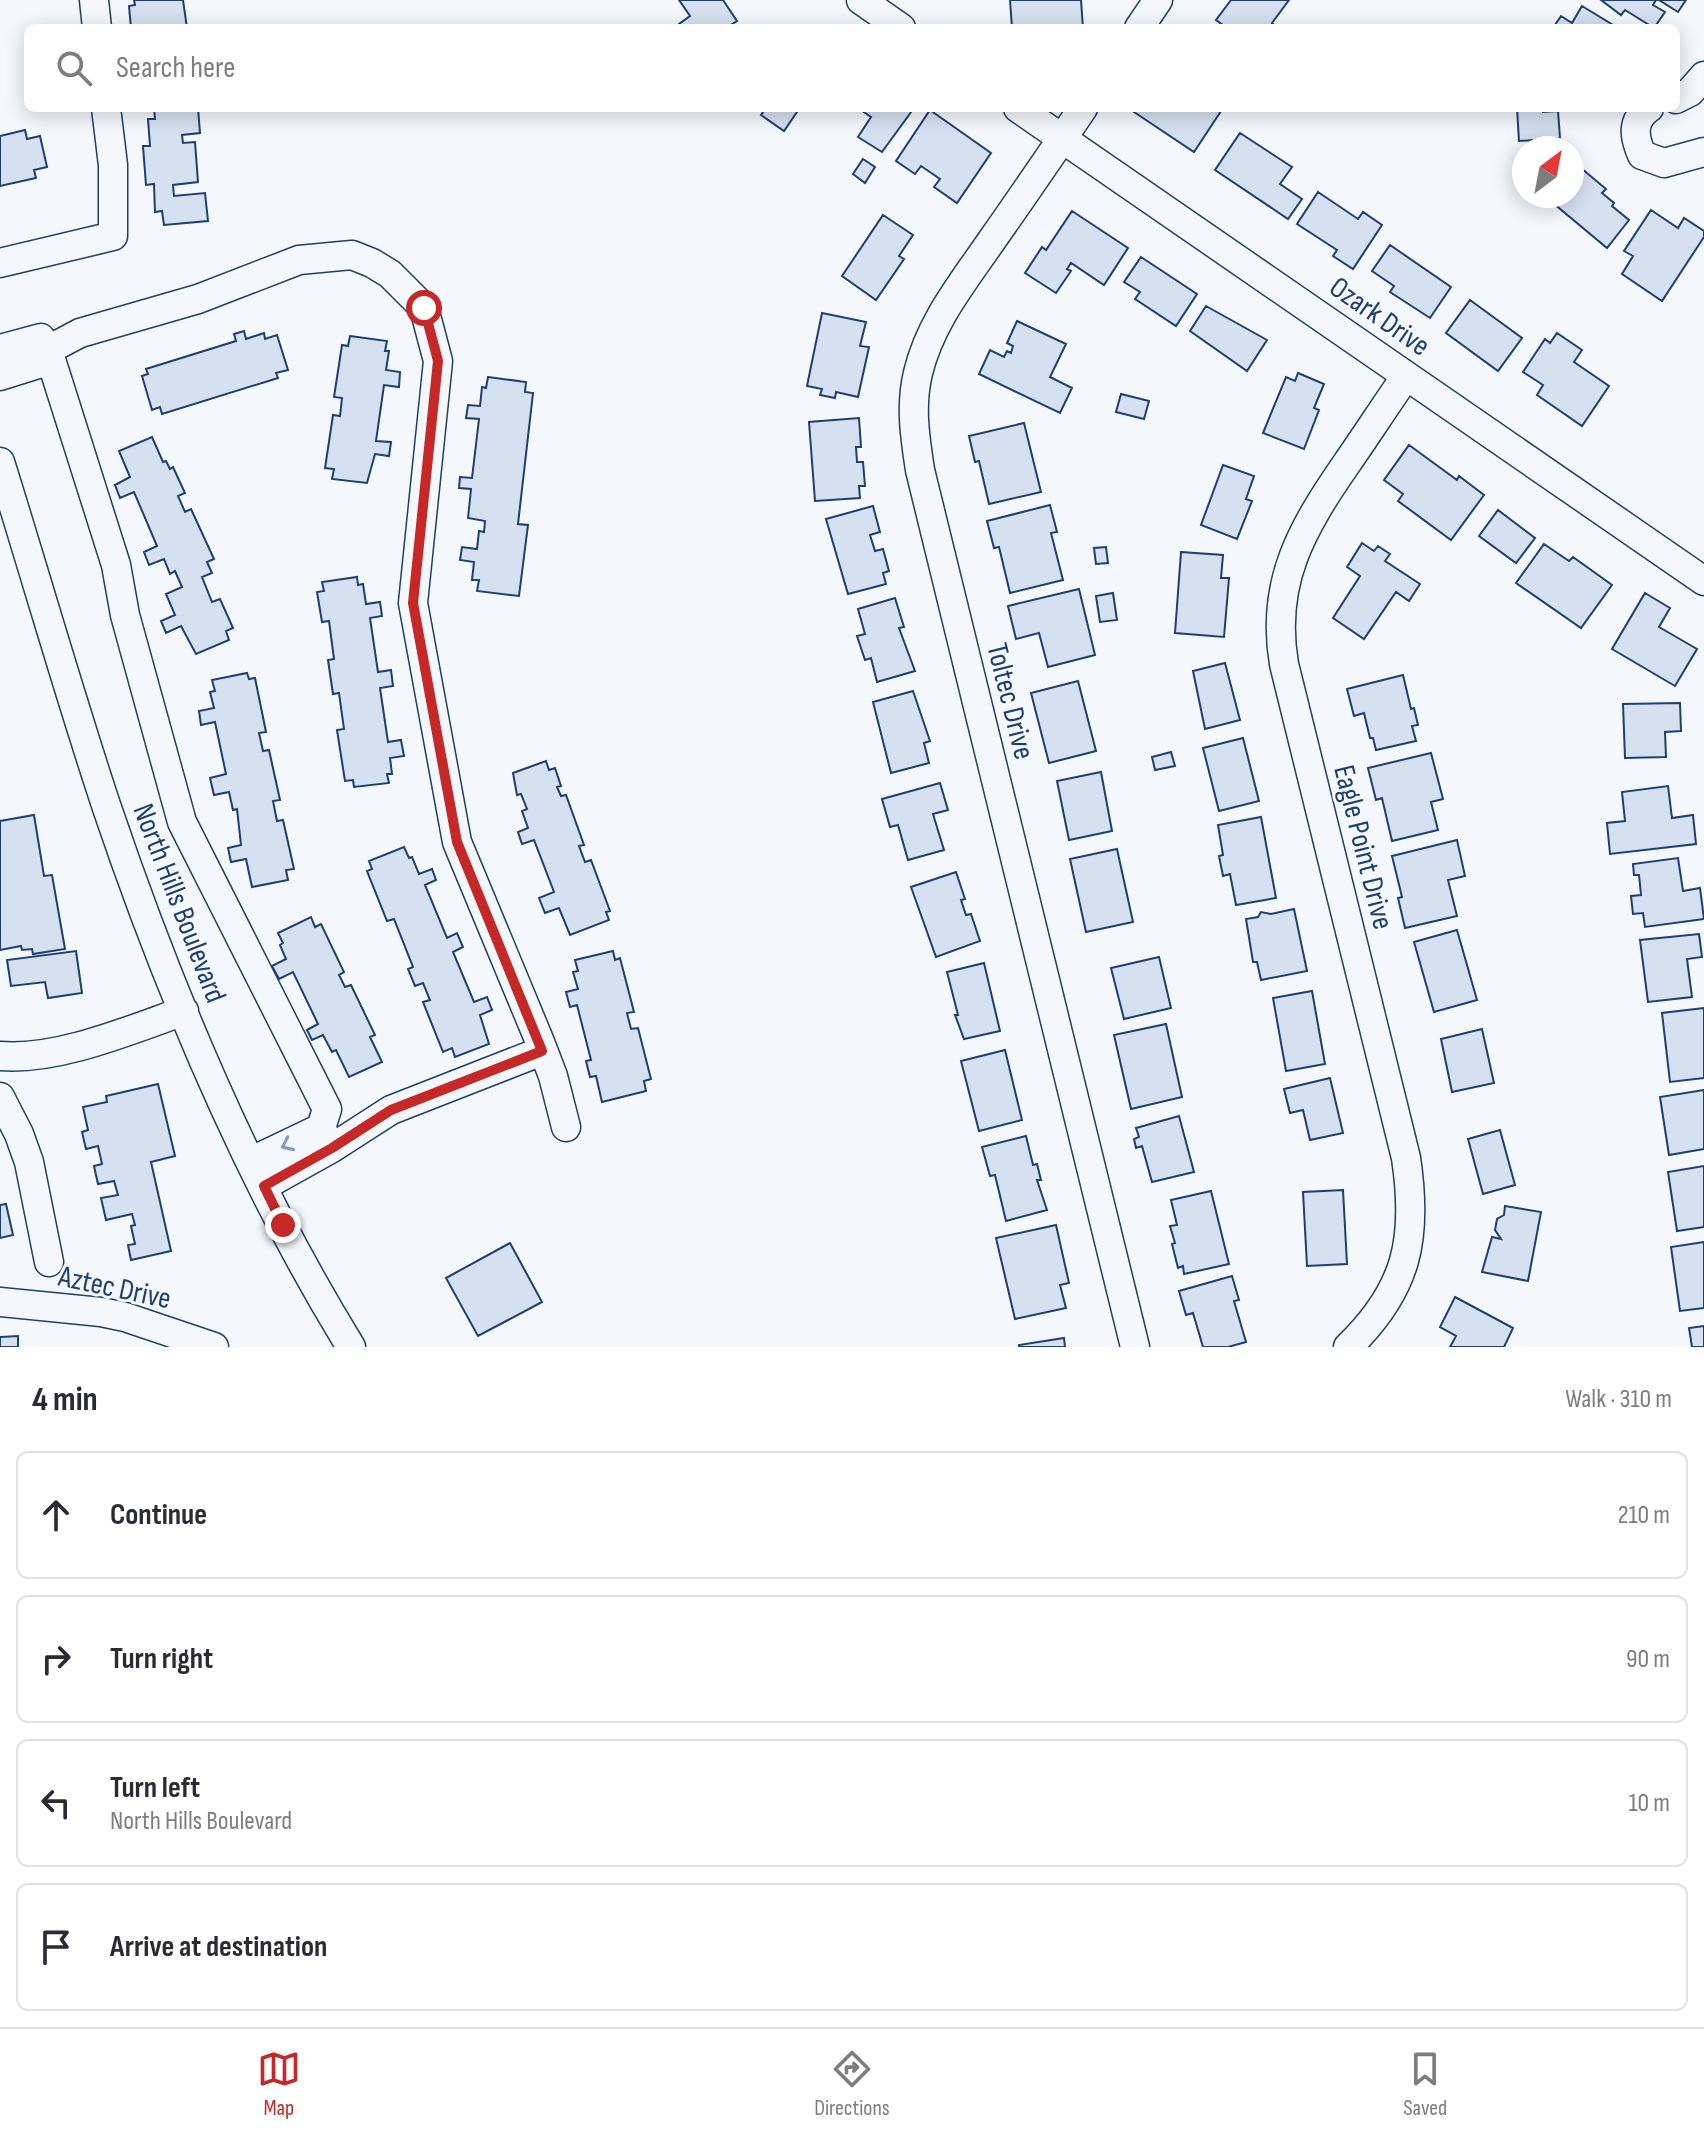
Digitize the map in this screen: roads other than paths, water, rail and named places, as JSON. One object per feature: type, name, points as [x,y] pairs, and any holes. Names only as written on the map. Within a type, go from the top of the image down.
[{"type":"street","points":[[94,0],[97,24]]},
{"type":"street","points":[[861,0],[895,24]]},
{"type":"street","points":[[1142,24],[1158,0]]},
{"type":"street","points":[[1680,97],[1690,92],[1704,76]]},
{"type":"street","points":[[0,263],[113,236],[113,165],[106,112]]},
{"type":"street","name":"Ozark Drive","points":[[1024,112],[1704,581]]},
{"type":"street","name":"Toltec Drive","points":[[1080,112],[944,309],[917,376],[914,433],[931,516],[1135,1347]]},
{"type":"street","points":[[1645,112],[1638,119],[1635,129],[1642,155],[1664,163],[1704,152]]},
{"type":"street","points":[[0,376],[80,333],[198,299],[299,260],[352,255],[390,274],[424,308],[438,361],[413,603],[457,842],[553,1076],[566,1127]]},
{"type":"street","points":[[0,349],[47,349]]},
{"type":"street","points":[[47,349],[116,565],[125,615],[182,822],[327,1109],[327,1138]]},
{"type":"street","name":"Eagle Point Drive","points":[[1348,1347],[1372,1322],[1401,1273],[1412,1223],[1412,1200],[1406,1158],[1284,664],[1280,610],[1290,563],[1305,528],[1406,376]]},
{"type":"street","name":"North Hills Boulevard","points":[[0,462],[107,808],[184,1011],[258,1173],[351,1347]]},
{"type":"street","points":[[0,1056],[98,1042],[184,1011]]},
{"type":"street","points":[[258,1173],[391,1110],[542,1051]]},
{"type":"street","points":[[0,1097],[29,1162],[49,1262]]},
{"type":"street","name":"Aztec Drive","points":[[0,1302],[125,1317],[214,1347]]}]
